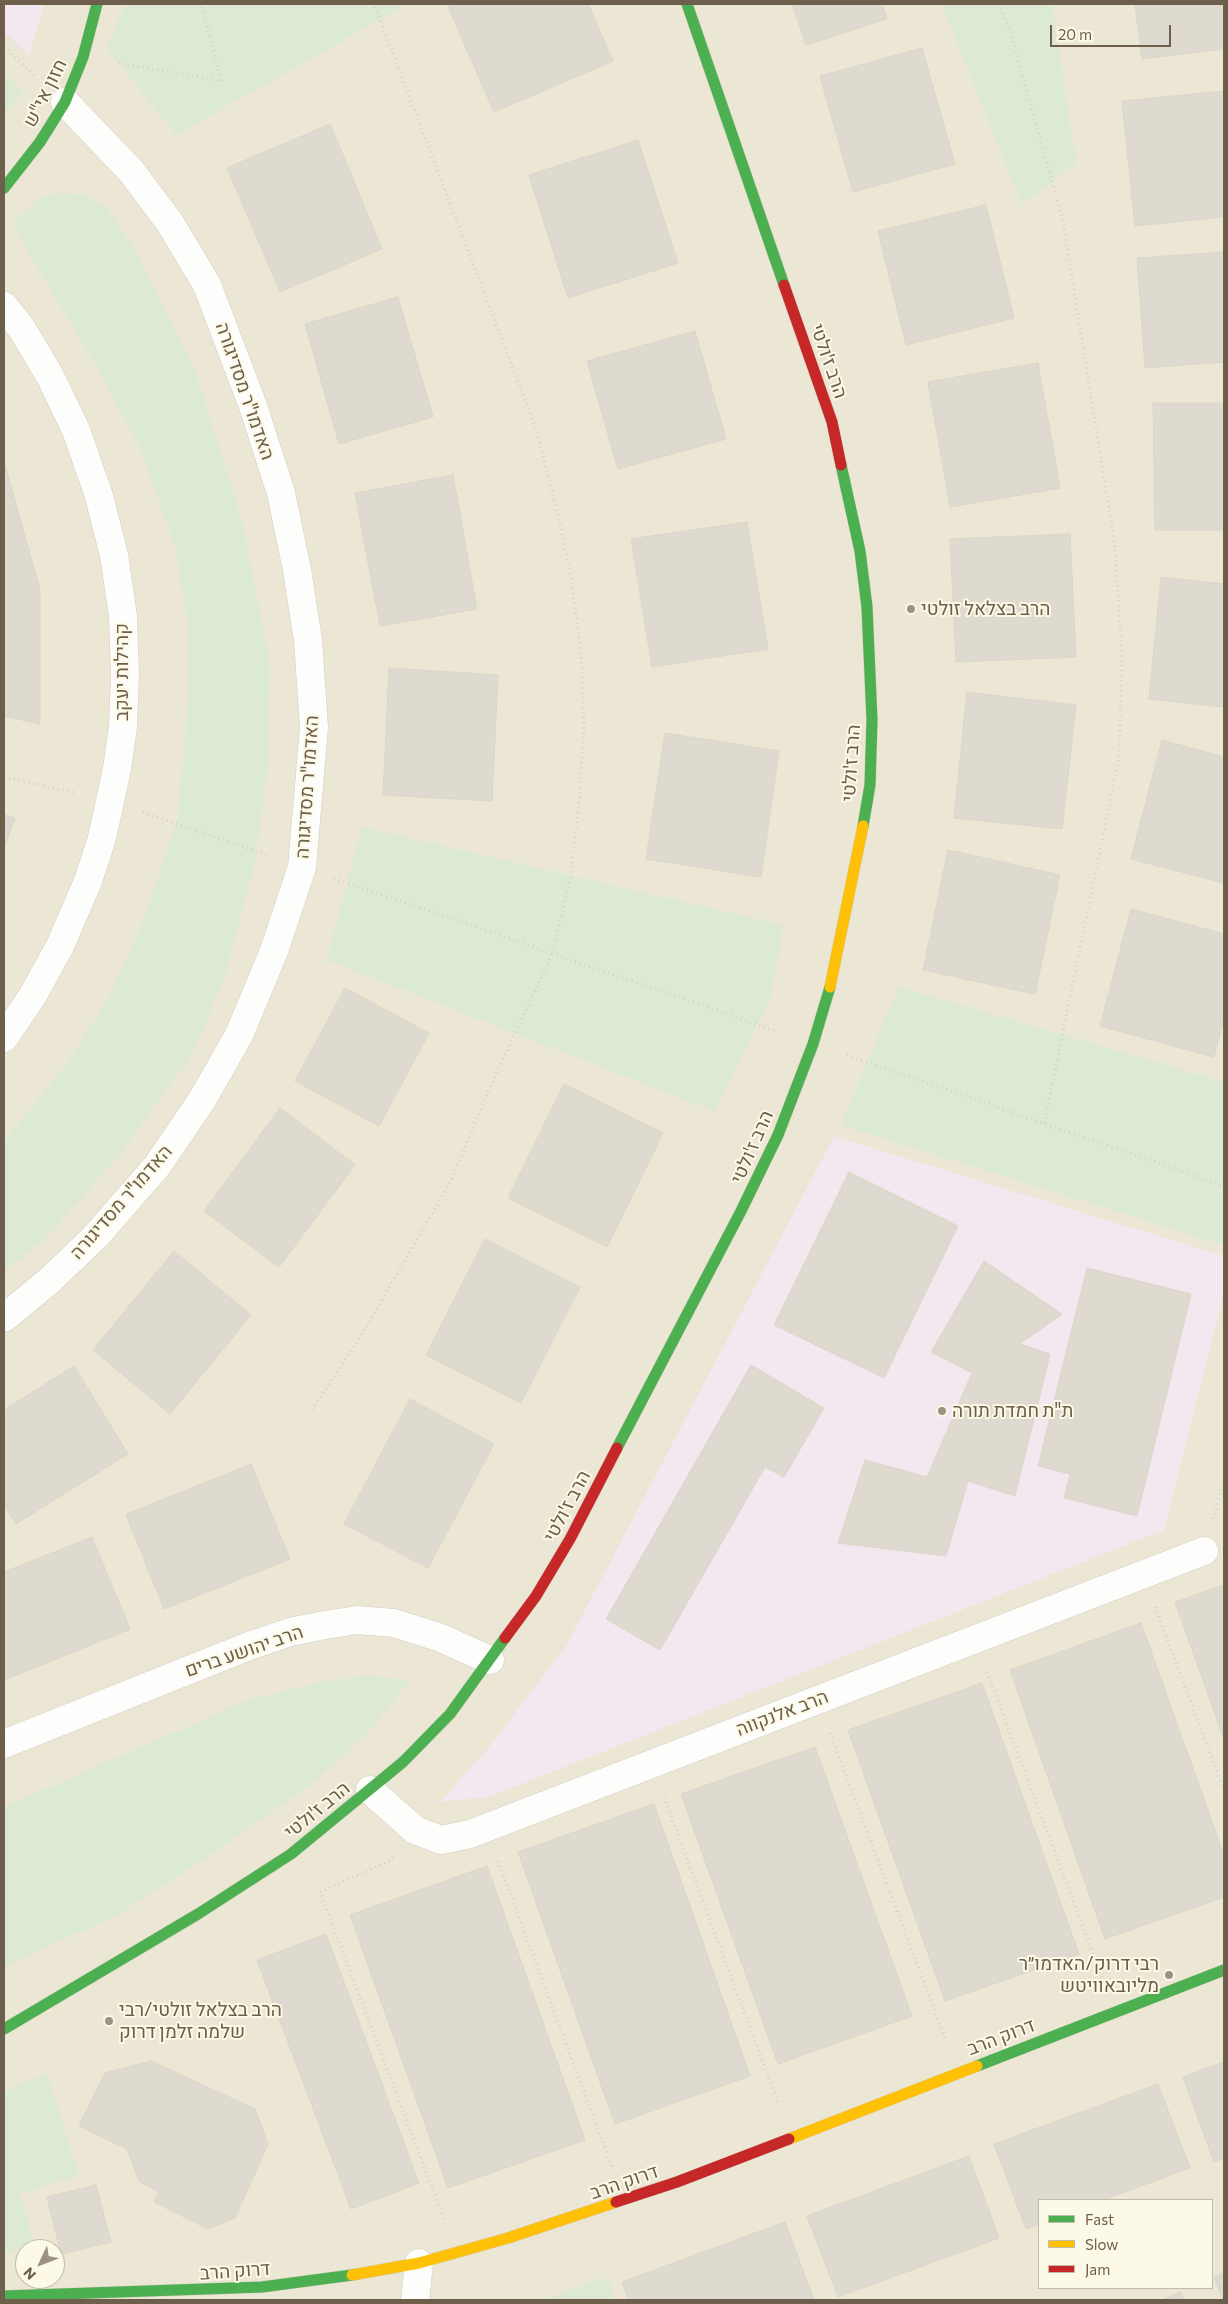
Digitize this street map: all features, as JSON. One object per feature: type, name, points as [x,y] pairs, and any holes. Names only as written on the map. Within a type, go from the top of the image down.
[{"type":"street","name":"חזון אי\"ש","points":[[4,188],[40,142],[64,102],[83,57],[97,4]]},
{"type":"street","name":"הרב ז'ולטי","points":[[4,2029],[198,1914],[291,1854],[403,1762],[450,1714],[536,1596],[570,1539],[741,1212],[778,1135],[813,1044],[831,985],[843,932],[859,854],[870,785],[872,720],[866,598],[860,551],[832,422],[687,4]]},
{"type":"street","name":"האדמו\"ר מסדיגורה","points":[[4,1318],[50,1280],[95,1237],[157,1166],[202,1100],[238,1035],[274,951],[302,867],[314,727],[308,640],[297,570],[280,493],[253,406],[207,285],[170,223],[131,171],[64,102]]},
{"type":"street","name":"קהילות יעקב","points":[[4,306],[22,329],[50,376],[76,430],[99,496],[114,556],[123,616],[125,675],[123,726],[110,801],[102,838],[88,881],[60,946],[33,995],[4,1038]]},
{"type":"street","name":"הרב אלנקווה","points":[[370,1790],[416,1830],[441,1840],[470,1834],[1204,1550]]},
{"type":"street","name":"הרב יהושע ברים","points":[[4,1744],[248,1646],[290,1632],[325,1625],[357,1620],[394,1624],[441,1638],[490,1660]]},
{"type":"street","name":"דרוק הרב","points":[[4,2296],[262,2287],[363,2274],[419,2263],[625,2201],[1224,1970]]},
{"type":"street","points":[[415,2300],[419,2263]]},
{"type":"path","points":[[83,57],[221,81],[201,4]]},
{"type":"path","points":[[312,1410],[367,1326],[452,1179],[492,1083],[552,954],[570,880],[579,804],[584,725],[581,651],[571,577],[558,514],[535,426],[374,4]]},
{"type":"path","points":[[1000,4],[1010,31],[1063,221],[1115,546],[1122,657],[1119,757],[1044,1124]]},
{"type":"path","points":[[4,47],[64,102]]},
{"type":"path","points":[[4,777],[110,801],[1224,1186]]},
{"type":"path","points":[[1143,1574],[1224,1790]]},
{"type":"path","points":[[974,1639],[1115,2012]]},
{"type":"path","points":[[818,1700],[958,2073]]},
{"type":"path","points":[[652,1763],[791,2138]]},
{"type":"path","points":[[486,1828],[625,2201]]},
{"type":"path","points":[[416,1830],[388,1862],[320,1892],[457,2252]]},
{"type":"shaded area","points":[[4,4],[1224,4],[1224,2300],[4,2300]]},
{"type":"shaded area","points":[[4,4],[44,4],[29,56],[4,32]]},
{"type":"shaded area","name":"ת\"ת חמדת תורה","points":[[834,1136],[1224,1256],[1224,1292],[1164,1530],[489,1797],[440,1802],[489,1747],[566,1646]]},
{"type":"green space","points":[[125,4],[408,4],[176,135],[107,48]]},
{"type":"green space","points":[[942,4],[1052,4],[1076,163],[1022,205]]},
{"type":"green space","points":[[4,74],[24,93],[4,114]]},
{"type":"green space","points":[[58,193],[84,194],[106,207],[132,245],[195,371],[242,520],[270,666],[267,770],[255,861],[226,972],[193,1053],[116,1159],[46,1237],[4,1272],[4,1142],[71,1058],[110,996],[145,917],[177,821],[186,733],[189,633],[175,546],[139,445],[92,359],[12,224],[39,199]]},
{"type":"green space","points":[[362,827],[783,925],[770,1000],[714,1111],[327,960]]},
{"type":"green space","points":[[899,987],[1224,1082],[1224,1245],[841,1125]]},
{"type":"green space","points":[[369,1676],[410,1680],[369,1731],[313,1783],[207,1857],[119,1914],[4,1967],[4,1807],[251,1699],[327,1681]]},
{"type":"green space","points":[[47,2073],[79,2176],[20,2193],[32,2239],[15,2239],[15,2251],[4,2252],[4,2092]]},
{"type":"green space","points":[[608,2277],[614,2300],[541,2300]]},
{"type":"building","points":[[447,4],[588,4],[613,61],[494,112]]},
{"type":"building","points":[[792,4],[882,4],[887,19],[806,45]]},
{"type":"building","points":[[1135,4],[1224,4],[1224,49],[1142,59]]},
{"type":"building","points":[[922,48],[955,164],[853,192],[820,76]]},
{"type":"building","points":[[1224,91],[1224,217],[1135,226],[1122,101]]},
{"type":"building","points":[[330,124],[382,249],[280,292],[227,168]]},
{"type":"building","points":[[638,140],[678,263],[568,298],[529,175]]},
{"type":"building","points":[[986,205],[1014,318],[906,345],[878,231]]},
{"type":"building","points":[[1224,252],[1224,362],[1145,368],[1137,258]]},
{"type":"building","points":[[398,297],[433,417],[339,444],[305,324]]},
{"type":"building","points":[[695,331],[726,439],[618,469],[587,361]]},
{"type":"building","points":[[1038,363],[1060,488],[950,507],[928,382]]},
{"type":"building","points":[[1153,403],[1224,403],[1224,530],[1155,530]]},
{"type":"building","points":[[4,461],[40,590],[40,724],[4,716]]},
{"type":"building","points":[[453,475],[477,609],[380,626],[355,493]]},
{"type":"building","points":[[747,522],[768,649],[652,667],[631,539]]},
{"type":"building","points":[[1070,534],[1076,657],[956,662],[950,539]]},
{"type":"building","points":[[1161,577],[1224,584],[1224,707],[1149,699]]},
{"type":"building","points":[[389,668],[498,675],[492,801],[383,795]]},
{"type":"building","points":[[967,692],[1076,705],[1062,829],[954,818]]},
{"type":"building","points":[[665,733],[779,751],[761,877],[646,859]]},
{"type":"building","points":[[1162,740],[1224,757],[1224,883],[1131,859]]},
{"type":"building","points":[[4,815],[15,818],[4,848]]},
{"type":"building","points":[[948,850],[1060,875],[1035,994],[923,970]]},
{"type":"building","points":[[1131,909],[1224,934],[1224,1019],[1214,1057],[1100,1026]]},
{"type":"building","points":[[345,988],[429,1033],[379,1126],[295,1081]]},
{"type":"building","points":[[564,1084],[663,1133],[607,1247],[508,1198]]},
{"type":"building","points":[[280,1108],[355,1165],[279,1267],[204,1211]]},
{"type":"building","points":[[849,1172],[958,1226],[884,1378],[774,1325]]},
{"type":"building","points":[[485,1239],[580,1287],[521,1403],[426,1355]]},
{"type":"building","points":[[174,1251],[251,1315],[170,1414],[93,1350]]},
{"type":"building","points":[[984,1261],[1062,1314],[1020,1344],[1050,1354],[1015,1496],[968,1481],[946,1556],[838,1543],[865,1460],[927,1477],[972,1373],[931,1352]]},
{"type":"building","points":[[1087,1268],[1191,1294],[1137,1516],[1064,1498],[1070,1474],[1038,1466]]},
{"type":"building","points":[[751,1365],[824,1408],[784,1477],[765,1467],[660,1650],[606,1619]]},
{"type":"building","points":[[74,1366],[128,1454],[16,1524],[4,1505],[4,1410]]},
{"type":"building","points":[[410,1399],[494,1444],[428,1568],[344,1524]]},
{"type":"building","points":[[251,1464],[290,1559],[164,1609],[126,1514]]},
{"type":"building","points":[[92,1537],[130,1629],[4,1680],[4,1572]]},
{"type":"building","points":[[1224,1585],[1224,1739],[1175,1602]]},
{"type":"building","points":[[1141,1623],[1224,1855],[1224,1897],[1105,1939],[1010,1670]]},
{"type":"building","points":[[982,1683],[1079,1954],[945,2001],[848,1730]]},
{"type":"building","points":[[815,1747],[912,2016],[778,2064],[681,1794]]},
{"type":"building","points":[[654,1804],[750,2076],[615,2124],[518,1852]]},
{"type":"building","points":[[487,1866],[585,2140],[448,2188],[350,1915]]},
{"type":"building","points":[[326,1934],[419,2183],[351,2209],[257,1960]]},
{"type":"building","points":[[151,2061],[255,2109],[268,2144],[235,2218],[208,2229],[154,2202],[159,2192],[139,2181],[127,2149],[79,2126],[105,2073]]},
{"type":"building","points":[[1224,2062],[1224,2158],[1214,2162],[1183,2077]]},
{"type":"building","points":[[1158,2084],[1190,2168],[1106,2199],[1038,2199],[1038,2224],[1026,2229],[994,2144]]},
{"type":"building","points":[[969,2156],[999,2238],[838,2297],[807,2216]]},
{"type":"building","points":[[96,2185],[111,2242],[65,2253],[65,2239],[57,2239],[47,2197]]},
{"type":"building","points":[[785,2222],[814,2300],[629,2300],[622,2282]]},
{"type":"building","points":[[1224,2273],[1224,2300],[1223,2300],[1214,2277]]},
{"type":"building","points":[[1181,2292],[1184,2300],[1162,2300]]},
{"type":"traffic: fast","points":[[4,188],[40,142],[65,102],[83,57],[97,4]]},
{"type":"traffic: fast","points":[[687,4],[784,285]]},
{"type":"traffic: fast","points":[[841,465],[860,551],[867,607],[872,720],[870,785],[863,826]]},
{"type":"traffic: fast","points":[[617,1448],[741,1211],[778,1135],[813,1044],[830,987]]},
{"type":"traffic: fast","points":[[4,2029],[198,1914],[291,1854],[403,1762],[450,1714],[505,1638]]},
{"type":"traffic: fast","points":[[977,2066],[1224,1970]]},
{"type":"traffic: fast","points":[[4,2296],[262,2287],[352,2275]]},
{"type":"traffic: slow","points":[[830,987],[863,826]]},
{"type":"traffic: slow","points":[[789,2139],[977,2066]]},
{"type":"traffic: slow","points":[[352,2275],[419,2263],[508,2238],[616,2202]]},
{"type":"traffic: jam","points":[[784,285],[832,422],[841,465]]},
{"type":"traffic: jam","points":[[505,1638],[536,1596],[570,1539],[617,1448]]},
{"type":"traffic: jam","points":[[616,2202],[677,2182],[789,2139]]},
{"type":"place","name":"הרב בצלאל זולטי","points":[[911,609]]},
{"type":"place","name":"ת\"ת חמדת תורה","points":[[942,1411]]},
{"type":"place","name":"רבי דרוק/האדמו״ר מליובאוויטש","points":[[1169,1975]]},
{"type":"place","name":"הרב בצלאל זולטי/רבי שלמה זלמן דרוק","points":[[109,2021]]}]
